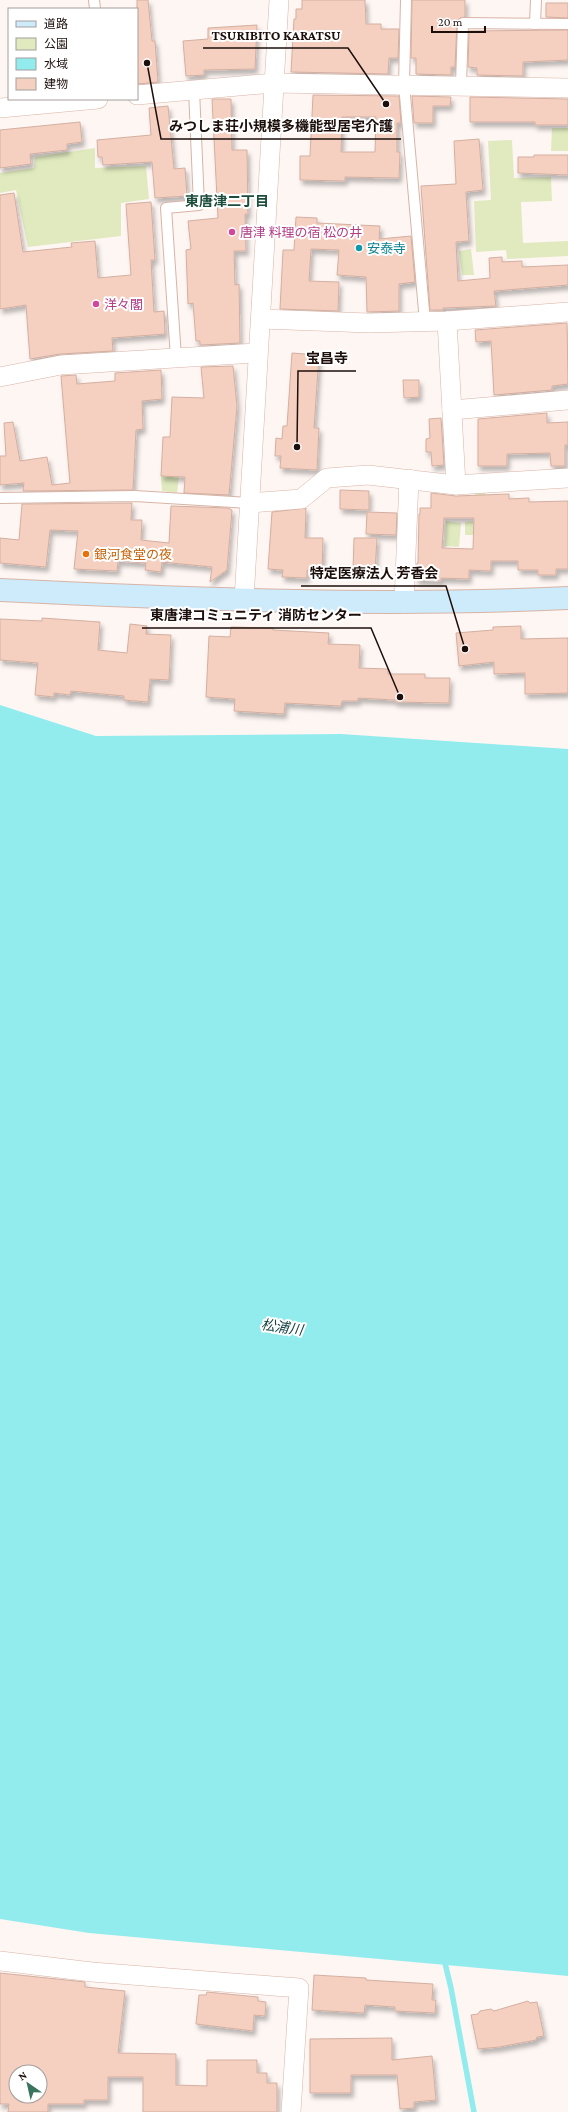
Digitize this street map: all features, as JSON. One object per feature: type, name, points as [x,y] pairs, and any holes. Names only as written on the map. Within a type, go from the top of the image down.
[{"type":"street","points":[[244,600],[257,353],[261,319],[273,82],[279,0]]},
{"type":"street","points":[[138,95],[273,82],[568,88]]},
{"type":"street","points":[[0,108],[87,100]]},
{"type":"street","points":[[261,319],[369,323],[425,322],[568,312]]},
{"type":"street","points":[[447,321],[456,485]]},
{"type":"street","points":[[0,377],[61,365],[257,353]]},
{"type":"street","points":[[452,410],[568,400]]},
{"type":"street","points":[[249,503],[301,499],[328,478],[368,474],[456,485],[568,478]]},
{"type":"street","points":[[404,603],[409,479]]},
{"type":"street","points":[[0,590],[244,600],[404,603],[568,598]]},
{"type":"street","points":[[0,1961],[92,1972],[299,1988],[291,2112]]},
{"type":"lane","points":[[406,0],[404,84],[425,322]]},
{"type":"lane","points":[[535,24],[536,0]]},
{"type":"lane","points":[[461,85],[463,23],[568,24]]},
{"type":"lane","points":[[176,358],[166,208],[199,205],[194,90]]},
{"type":"lane","points":[[0,498],[135,496],[249,503]]},
{"type":"green space","points":[[552,128],[568,128],[568,151],[551,151]]},
{"type":"green space","points":[[512,140],[514,178],[551,177],[552,201],[521,202],[523,243],[568,241],[568,256],[507,259],[506,250],[476,252],[474,201],[491,200],[488,141]]},
{"type":"green space","points":[[95,148],[95,168],[146,166],[149,199],[121,203],[121,236],[28,247],[16,190],[0,193],[0,173],[34,168],[35,157]]},
{"type":"green space","points":[[471,249],[474,275],[462,275],[459,251]]},
{"type":"green space","points":[[161,476],[179,476],[177,493],[162,491]]},
{"type":"green space","points":[[485,492],[487,535],[465,535],[465,522],[474,521],[475,493]]},
{"type":"green space","points":[[446,521],[461,523],[459,547],[445,546]]},
{"type":"water","name":"松浦川","points":[[0,705],[96,736],[341,734],[568,749],[568,1976],[89,1933],[0,1919]]},
{"type":"building","points":[[137,0],[148,0],[152,41],[155,41],[158,82],[138,84]]},
{"type":"building","points":[[302,0],[365,0],[366,24],[381,24],[381,29],[399,29],[398,58],[389,58],[388,74],[291,72],[294,19],[296,19],[296,9],[302,9]]},
{"type":"building","points":[[412,0],[465,0],[465,17],[460,18],[457,22],[455,67],[451,67],[451,75],[416,74],[416,58],[411,58]]},
{"type":"building","points":[[546,3],[568,3],[568,18],[546,17]]},
{"type":"building","points":[[257,25],[255,69],[204,70],[204,75],[186,76],[183,41],[208,39],[208,28]]},
{"type":"building","points":[[568,30],[568,60],[523,62],[523,76],[477,75],[477,68],[468,67],[469,31]]},
{"type":"building","points":[[313,95],[399,96],[401,123],[397,123],[397,152],[400,152],[399,178],[345,177],[345,181],[300,180],[300,156],[310,156]],"holes":[[[342,117],[376,117],[375,152],[341,152]]]},
{"type":"building","points":[[412,96],[451,97],[450,106],[433,106],[433,123],[414,123]]},
{"type":"building","points":[[470,97],[568,99],[568,125],[535,125],[535,122],[470,122]]},
{"type":"building","points":[[212,99],[231,99],[232,150],[247,150],[248,214],[245,214],[246,251],[234,251],[235,285],[239,284],[240,343],[200,345],[200,341],[196,341],[193,303],[188,304],[186,250],[191,249],[188,221],[218,218]]},
{"type":"building","points":[[168,106],[174,169],[185,168],[187,196],[155,198],[152,162],[103,165],[102,157],[98,157],[97,140],[151,135],[149,108]]},
{"type":"building","points":[[80,122],[82,142],[67,144],[67,150],[30,154],[31,164],[0,168],[0,130]]},
{"type":"building","points":[[479,139],[483,190],[466,192],[469,241],[456,242],[458,281],[490,278],[489,258],[502,257],[502,262],[522,261],[522,267],[568,265],[568,285],[494,291],[496,306],[443,308],[443,310],[430,310],[421,186],[456,184],[454,141]]},
{"type":"building","points":[[534,155],[568,155],[568,175],[518,173],[518,157],[534,157]]},
{"type":"building","points":[[14,193],[23,252],[72,247],[71,243],[95,241],[98,278],[131,275],[126,204],[151,202],[155,260],[151,260],[154,312],[164,311],[165,334],[112,338],[113,351],[60,354],[30,359],[26,305],[0,309],[0,195]]},
{"type":"building","points":[[296,217],[317,218],[317,223],[380,226],[379,239],[411,236],[415,282],[399,284],[399,311],[367,312],[366,277],[337,275],[339,250],[311,249],[309,281],[339,282],[338,311],[280,309],[283,250],[294,250]]},
{"type":"building","points":[[567,323],[568,384],[552,386],[552,390],[494,395],[491,341],[476,342],[475,330]]},
{"type":"building","points":[[292,353],[319,355],[314,428],[319,428],[317,470],[280,468],[281,456],[275,456],[276,438],[282,439],[283,426],[287,426]]},
{"type":"building","points":[[233,366],[237,406],[229,495],[184,493],[185,477],[161,476],[163,437],[170,437],[172,397],[204,398],[201,367]]},
{"type":"building","points":[[161,370],[162,399],[142,401],[143,429],[136,430],[133,490],[23,491],[24,483],[0,485],[0,456],[6,456],[4,423],[13,422],[20,461],[47,457],[52,485],[70,483],[61,376],[76,375],[77,384],[115,381],[115,373]]},
{"type":"building","points":[[403,380],[419,380],[419,397],[404,398]]},
{"type":"building","points":[[547,413],[547,423],[568,422],[568,445],[565,445],[565,466],[551,466],[550,453],[507,454],[507,466],[478,466],[478,419]]},
{"type":"building","points":[[441,418],[444,465],[432,466],[431,452],[426,452],[426,439],[430,438],[429,419]]},
{"type":"building","points":[[340,490],[369,491],[369,510],[340,509]]},
{"type":"building","points":[[431,493],[456,496],[509,494],[509,499],[529,498],[529,502],[568,501],[568,569],[556,569],[556,575],[538,575],[538,570],[518,570],[518,561],[491,561],[491,571],[469,570],[469,579],[441,578],[441,581],[416,580],[420,508],[431,508]],"holes":[[[444,518],[474,518],[473,549],[442,548]]]},
{"type":"building","points":[[132,503],[131,520],[142,520],[141,540],[169,543],[171,506],[228,508],[232,510],[227,570],[210,582],[212,567],[162,562],[161,572],[145,570],[146,563],[118,561],[117,571],[74,569],[78,531],[50,530],[46,567],[0,563],[0,538],[19,540],[22,504]]},
{"type":"building","points":[[306,508],[305,538],[323,538],[322,571],[307,570],[307,578],[282,577],[283,570],[268,569],[272,512]]},
{"type":"building","points":[[367,512],[397,513],[396,535],[366,534]]},
{"type":"building","points":[[354,538],[377,538],[375,571],[353,570]]},
{"type":"building","points":[[42,618],[100,622],[98,650],[127,653],[130,624],[147,626],[146,634],[171,635],[169,680],[150,679],[148,702],[124,700],[124,696],[71,691],[70,695],[54,693],[54,697],[35,695],[38,663],[0,660],[0,619],[42,621]]},
{"type":"building","points":[[521,626],[521,639],[568,638],[568,693],[525,694],[525,673],[494,674],[494,662],[459,666],[456,633],[493,630],[493,627]]},
{"type":"building","points":[[231,627],[273,628],[273,630],[329,633],[328,644],[360,645],[359,668],[388,669],[388,674],[425,674],[425,678],[450,678],[449,703],[395,702],[395,700],[358,698],[358,701],[342,701],[341,706],[285,703],[284,714],[234,711],[235,699],[206,697],[209,636],[230,637]]},
{"type":"building","points":[[0,1973],[85,1982],[85,1987],[125,1991],[118,2053],[176,2054],[176,2085],[207,2086],[207,2060],[257,2060],[257,2073],[267,2073],[267,2083],[277,2083],[277,2112],[143,2112],[143,2077],[108,2077],[108,2100],[84,2100],[84,2104],[48,2104],[48,2064],[8,2064],[8,2104],[0,2104]]},
{"type":"building","points":[[314,1975],[433,1984],[432,2000],[436,2000],[435,2013],[395,2011],[395,2007],[365,2005],[364,2013],[312,2010]]},
{"type":"building","points":[[207,1992],[258,1997],[258,2001],[266,2002],[265,2016],[254,2015],[253,2031],[196,2024],[199,1995],[206,1995]]},
{"type":"building","points":[[528,2001],[530,2003],[537,2002],[544,2036],[537,2037],[536,2040],[499,2047],[478,2049],[471,2015],[478,2014],[480,2011],[491,2009],[494,2011]]},
{"type":"building","points":[[392,2038],[392,2060],[432,2056],[436,2100],[414,2102],[414,2108],[400,2109],[397,2075],[351,2075],[351,2093],[310,2093],[310,2039]]},
{"type":"building","points":[[9,2104],[48,2104],[48,2112],[8,2112]]},
{"type":"waterway","points":[[444,1959],[451,1988],[474,2112]]},
{"type":"place","name":"みつしま荘小規模多機能型居宅介護","points":[[147,63]]},
{"type":"place","name":"TSURIBITO KARATSU","points":[[386,104]]},
{"type":"place","name":"唐津 料理の宿 松の井","points":[[232,232]]},
{"type":"place","name":"安泰寺","points":[[359,248]]},
{"type":"place","name":"洋々閣","points":[[96,304]]},
{"type":"place","name":"宝昌寺","points":[[297,447]]},
{"type":"place","name":"銀河食堂の夜","points":[[86,554]]},
{"type":"place","name":"特定医療法人 芳香会","points":[[465,649]]},
{"type":"place","name":"東唐津コミュニティ 消防センター","points":[[400,697]]},
{"type":"district","name":"東唐津二丁目","points":[[227,201]]}]
